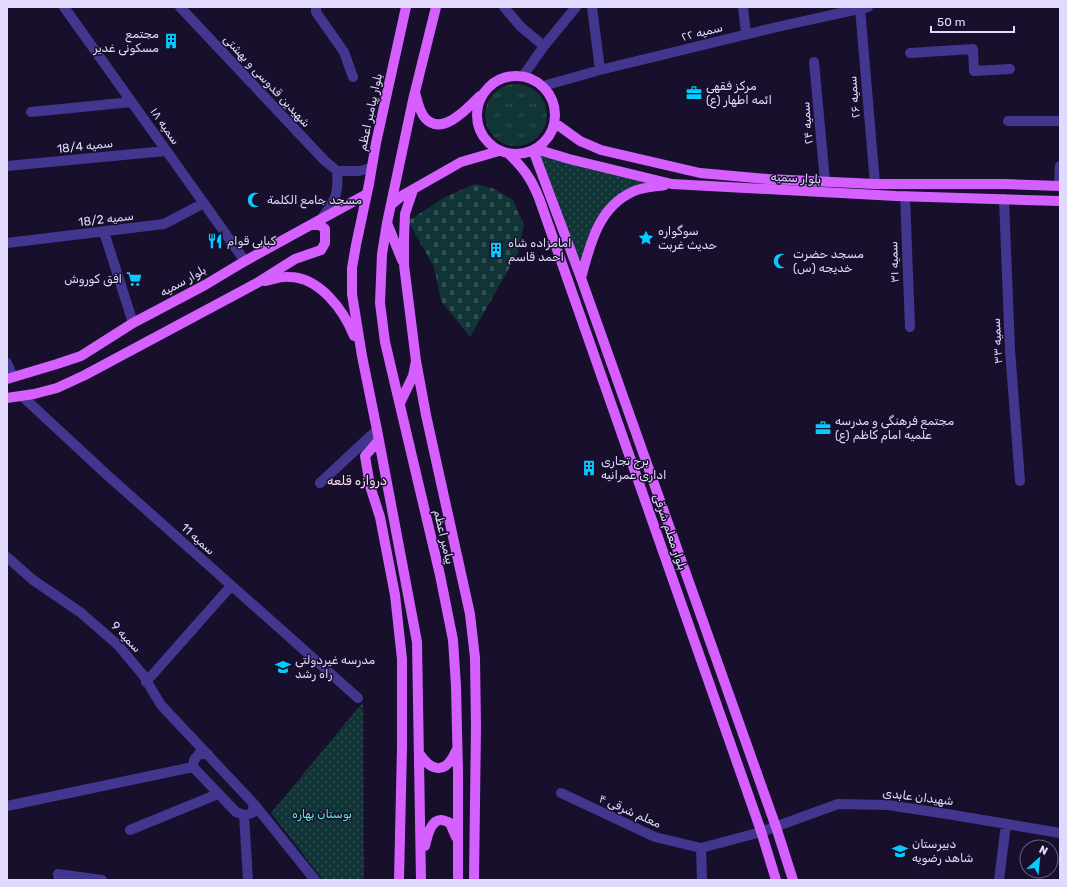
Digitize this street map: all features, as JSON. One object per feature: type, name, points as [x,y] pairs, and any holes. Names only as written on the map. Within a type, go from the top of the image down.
[{"type":"main road","name":"بلوار پیامبر اعظم","points":[[362,356],[354,313],[352,268],[376,143],[406,7]]},
{"type":"main road","points":[[391,205],[415,92],[436,7]]},
{"type":"main road","points":[[415,92],[421,110],[426,118],[436,123],[446,124],[464,112],[490,85],[500,79],[512,76],[523,76],[534,80],[543,86],[551,97],[555,109],[555,123],[551,134],[543,144],[534,150],[522,154],[509,154],[499,151],[482,136],[478,126],[476,115],[482,94]]},
{"type":"main road","name":"بلوار سمیه","points":[[555,123],[580,141],[601,150],[700,174],[875,184],[1005,184],[1059,186]]},
{"type":"main road","name":"بلوار سمیه","points":[[534,150],[672,184],[905,196],[1060,201]]},
{"type":"main road","name":"بلوار معلم شرقی","points":[[534,150],[776,827],[793,880]]},
{"type":"main road","points":[[391,205],[412,190],[460,162],[499,151]]},
{"type":"main road","name":"بلوار معلم شرقی","points":[[509,154],[526,171],[533,182],[539,198],[761,832],[776,880]]},
{"type":"main road","points":[[581,278],[592,239],[598,225],[607,212],[632,192],[672,184]]},
{"type":"main road","points":[[412,190],[406,214],[404,265],[416,361],[426,415],[470,614],[474,651],[476,727],[474,880]]},
{"type":"main road","name":"بلوار سمیه","points":[[10,378],[81,356],[133,323],[205,285],[245,261],[367,194]]},
{"type":"main road","name":"پیامبر اعظم","points":[[391,205],[382,254],[380,303],[385,342],[440,575],[453,640],[456,686],[458,880]]},
{"type":"main road","points":[[7,398],[57,388],[86,375],[257,283],[295,260],[321,250],[325,243],[325,229],[316,222]]},
{"type":"main road","points":[[387,223],[404,265]]},
{"type":"main road","points":[[257,283],[288,276],[301,278],[316,287],[331,298],[348,323],[362,356],[417,642],[422,859],[421,880]]},
{"type":"main road","points":[[400,403],[413,376],[416,361]]},
{"type":"main road","points":[[378,435],[365,456],[370,486],[380,517],[395,596],[402,659],[402,755],[399,880]]},
{"type":"main road","points":[[420,753],[424,761],[431,767],[436,768],[450,763],[457,750]]},
{"type":"main road","points":[[422,859],[428,834],[432,826],[437,821],[442,820],[450,823],[455,831],[458,844]]},
{"type":"street","name":"سمیه ۱۸","points":[[64,7],[245,261]]},
{"type":"street","name":"شهیدین قدوسی و بهشتی","points":[[180,7],[324,160],[337,171]]},
{"type":"street","points":[[316,7],[316,12],[344,52],[354,77]]},
{"type":"street","points":[[504,7],[521,28],[544,46]]},
{"type":"street","points":[[523,76],[544,46],[576,7]]},
{"type":"street","points":[[592,7],[600,70]]},
{"type":"street","points":[[743,7],[746,34]]},
{"type":"street","name":"سمیه ۲۲","points":[[543,86],[600,70],[746,34],[864,8]]},
{"type":"street","name":"سمیه ۲۶","points":[[864,8],[875,184]]},
{"type":"street","points":[[910,53],[973,49],[974,71],[1010,69]]},
{"type":"street","name":"سمیه ۲۴","points":[[814,62],[825,181]]},
{"type":"street","points":[[31,112],[132,102]]},
{"type":"street","points":[[1008,121],[1060,121]]},
{"type":"street","name":"سمیه 18/4","points":[[7,166],[166,151]]},
{"type":"street","points":[[1059,186],[1060,166]]},
{"type":"street","points":[[316,222],[331,206],[337,194],[337,171],[359,171],[372,168]]},
{"type":"street","name":"سمیه ۳۱","points":[[905,196],[910,327]]},
{"type":"street","name":"سمیه ۳۳","points":[[1004,199],[1010,350],[1020,481]]},
{"type":"street","name":"سمیه 18/2","points":[[7,243],[164,224],[204,203]]},
{"type":"street","points":[[104,232],[133,323]]},
{"type":"street","points":[[7,363],[10,378]]},
{"type":"street","name":"سمیه 11","points":[[22,396],[106,474],[358,698]]},
{"type":"street","points":[[320,483],[378,435]]},
{"type":"street","name":"سمیه 9","points":[[7,557],[33,580],[80,612],[118,645],[143,676],[161,705],[254,804],[315,880]]},
{"type":"street","points":[[146,682],[231,586]]},
{"type":"street","points":[[193,767],[194,760],[199,754],[208,754]]},
{"type":"street","points":[[193,767],[236,812],[244,815],[252,813],[254,804]]},
{"type":"street","points":[[7,806],[193,767]]},
{"type":"street","name":"معلم شرقی ۴","points":[[561,793],[655,837],[701,848],[761,832]]},
{"type":"street","points":[[130,830],[218,794]]},
{"type":"street","name":"شهیدان عابدی","points":[[761,832],[838,804],[888,805],[1060,833]]},
{"type":"street","points":[[244,815],[248,880]]},
{"type":"street","points":[[999,880],[1006,824]]},
{"type":"street","points":[[701,848],[702,880]]},
{"type":"street","points":[[59,877],[102,880]]},
{"type":"green space","points":[[516,84],[533,89],[538,93],[542,98],[547,115],[542,132],[538,137],[533,141],[516,146],[499,141],[494,137],[490,132],[485,115],[490,98],[494,93],[499,89]]},
{"type":"green space","points":[[535,150],[672,184],[647,187],[607,212],[581,278]]},
{"type":"green space","name":"امامزاده شاه احمد قاسم","points":[[475,184],[495,189],[513,200],[524,225],[518,253],[470,337],[441,301],[434,267],[408,221],[445,197]]},
{"type":"green space","name":"بوستان بهاره","points":[[363,702],[364,880],[323,880],[271,813]]},
{"type":"place","name":"مجتمع مسکونی غدیر","points":[[171,41]]},
{"type":"place","name":"مرکز فقهی ائمه اطهار (ع)","points":[[694,93]]},
{"type":"place","name":"مسجد جامع الکلمة","points":[[255,200]]},
{"type":"place","name":"سوگواره حدیث غربت","points":[[646,238]]},
{"type":"place","name":"کبابی قوام","points":[[215,241]]},
{"type":"place","name":"امامزاده شاه احمد قاسم","points":[[496,250]]},
{"type":"place","name":"مسجد حضرت خدیجه (س)","points":[[781,261]]},
{"type":"place","name":"افق کوروش","points":[[134,279]]},
{"type":"place","name":"مجتمع فرهنگی و مدرسه علمیه امام کاظم (ع)","points":[[823,428]]},
{"type":"place","name":"برج تجاری اداری عمرانیه","points":[[589,468]]},
{"type":"place","name":"مدرسه غیردولتی راه رشد","points":[[283,667]]},
{"type":"place","name":"دبیرستان شاهد رضویه","points":[[900,851]]},
{"type":"district","name":"دروازه قلعه","points":[[357,480]]}]
